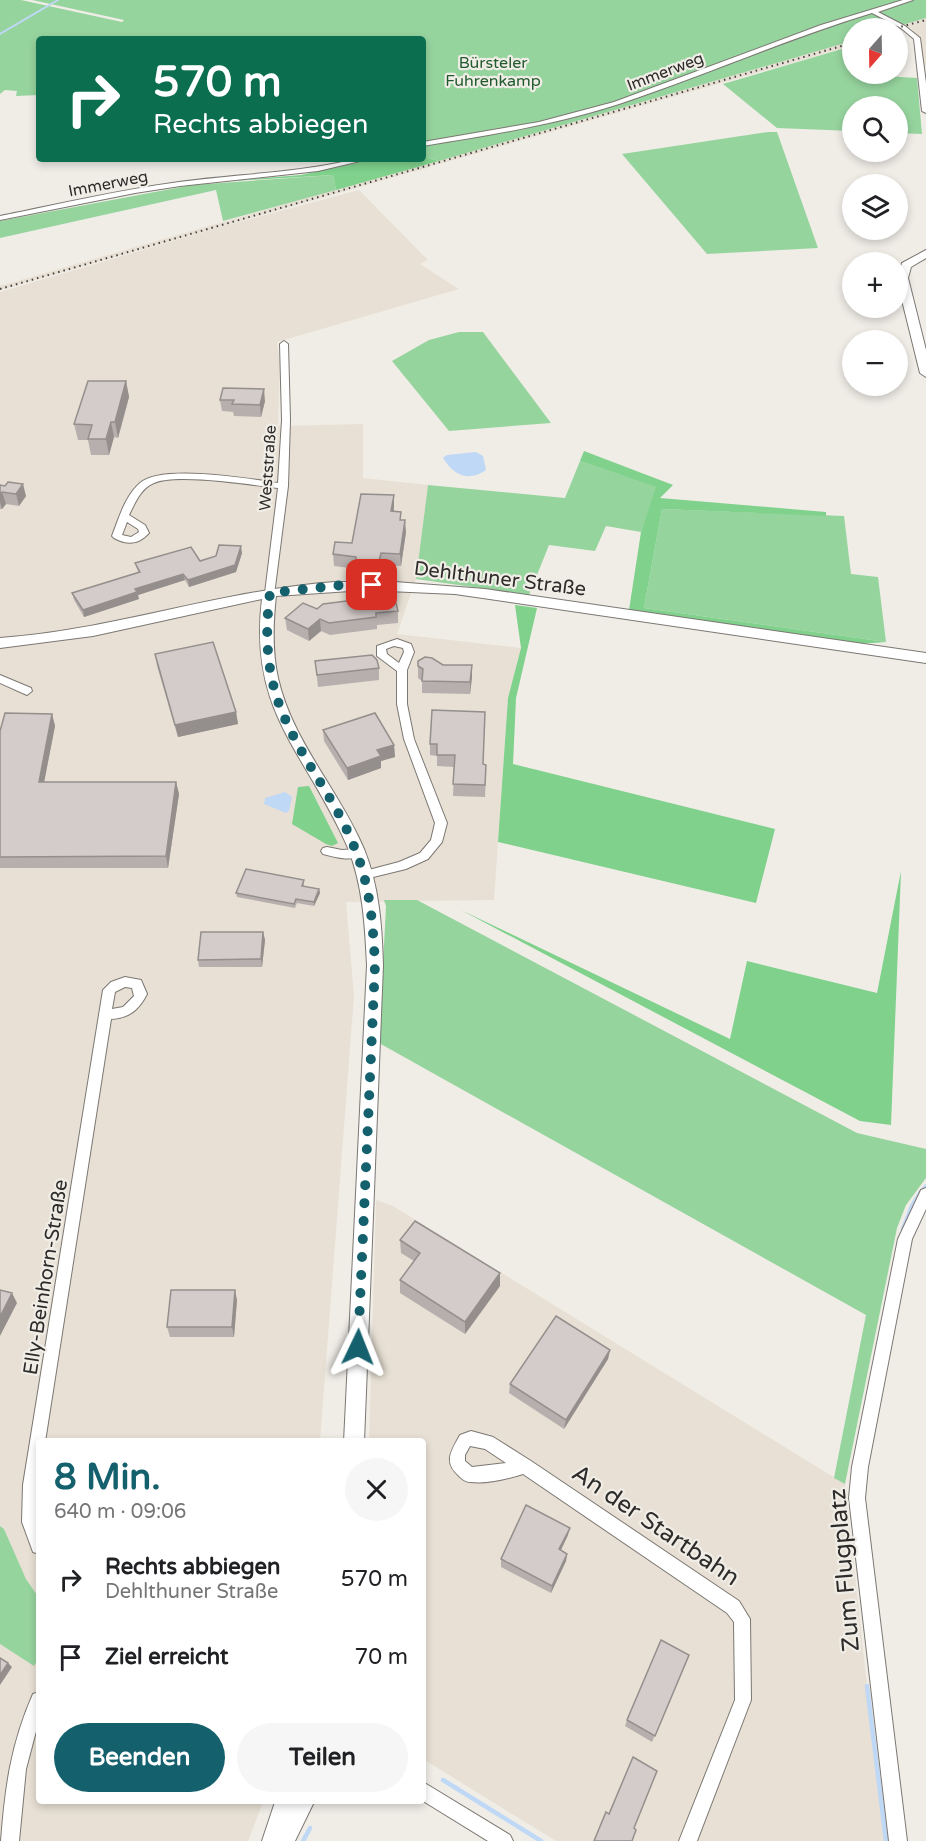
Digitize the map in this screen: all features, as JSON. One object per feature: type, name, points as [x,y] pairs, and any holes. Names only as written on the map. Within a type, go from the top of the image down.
[{"type":"street","name":"Immerweg","points":[[426,143],[540,124],[616,103],[823,26],[910,0]]},
{"type":"street","points":[[872,11],[903,27],[917,38],[926,111]]},
{"type":"street","points":[[917,38],[926,36]]},
{"type":"street","name":"Immerweg","points":[[0,218],[148,189],[300,173],[354,162]]},
{"type":"street","points":[[926,253],[906,265],[902,278],[926,374]]},
{"type":"street","name":"Weststraße","points":[[270,593],[283,486],[286,420],[284,344]]},
{"type":"street","points":[[124,516],[148,481],[158,477],[283,486]]},
{"type":"street","name":"Dehlthuner Straße","points":[[0,643],[96,631],[206,605],[270,593],[342,585],[453,589],[926,658]]},
{"type":"street","points":[[270,593],[267,647],[271,680],[286,722],[326,791],[357,854],[365,875],[373,924],[375,965],[354,1438]]},
{"type":"street","points":[[365,875],[402,866],[424,856],[436,842],[441,823],[409,739],[402,704],[402,670]]},
{"type":"street","points":[[0,679],[27,691]]},
{"type":"street","points":[[327,850],[342,855],[357,854]]},
{"type":"street","name":"Elly-Beinhorn-Straße","points":[[38,1438],[106,1014]]},
{"type":"street","name":"Zum Flugplatz","points":[[898,1841],[857,1498],[860,1467],[905,1239],[926,1194]]},
{"type":"street","name":"Elly-Beinhorn-Straße","points":[[36,1454],[31,1485],[30,1522],[36,1538]]},
{"type":"street","name":"An der Startbahn","points":[[526,1466],[733,1607],[742,1619],[743,1700],[688,1841]]},
{"type":"street","points":[[10,1841],[18,1755],[28,1723],[36,1707]]},
{"type":"street","points":[[426,1793],[504,1841]]},
{"type":"street","points":[[274,1841],[285,1804]]},
{"type":"street","points":[[282,1841],[301,1804]]},
{"type":"shaded area","points":[[926,18],[926,66],[923,66],[919,38],[911,28],[908,28],[908,23]]},
{"type":"shaded area","points":[[842,44],[840,49],[0,290],[0,286]]},
{"type":"shaded area","points":[[359,190],[428,260],[420,264],[459,289],[277,342],[280,363],[278,426],[363,424],[363,478],[428,485],[416,579],[397,634],[521,648],[508,698],[494,900],[346,902],[354,996],[320,1438],[36,1438],[36,1594],[26,1579],[4,1529],[0,1526],[0,292],[217,228]]},
{"type":"shaded area","points":[[376,1200],[393,1206],[845,1484],[884,1841],[556,1841],[426,1761],[426,1438],[369,1438]]},
{"type":"shaded area","points":[[0,1644],[34,1665],[36,1662],[36,1804],[262,1804],[248,1841],[0,1841]]},
{"type":"green space","name":"Bürsteler Fuhrenkamp","points":[[0,0],[21,0],[122,22],[124,20],[32,0],[926,0],[926,18],[908,23],[908,18],[842,18],[842,44],[439,161],[426,158],[426,36],[36,36],[36,95],[16,96],[17,91],[5,90],[0,94]]},
{"type":"green space","points":[[842,49],[842,84],[908,84],[908,77],[917,78],[922,134],[908,133],[908,96],[842,96],[842,131],[777,128],[723,84]]},
{"type":"green space","points":[[777,132],[818,248],[707,254],[622,154]]},
{"type":"green space","points":[[426,158],[439,161],[336,190],[333,175],[215,182],[301,175],[360,162],[426,162]]},
{"type":"green space","points":[[333,175],[336,190],[223,221],[216,190],[0,238],[0,221],[192,185]]},
{"type":"green space","points":[[459,332],[483,332],[551,423],[449,431],[392,361],[429,340]]},
{"type":"green space","points":[[584,451],[673,485],[660,498],[826,512],[826,516],[662,509],[644,608],[886,642],[858,644],[629,610],[641,532],[656,487],[580,461]]},
{"type":"green space","points":[[580,461],[657,487],[641,532],[606,526],[595,551],[549,545],[529,595],[416,579],[428,485],[565,498]]},
{"type":"green space","points":[[662,509],[844,516],[851,574],[878,577],[886,642],[644,608]]},
{"type":"green space","points":[[515,605],[537,608],[516,698],[513,764],[775,829],[756,903],[498,842],[508,698],[521,648]]},
{"type":"green space","points":[[309,786],[338,843],[332,846],[292,824],[298,787]]},
{"type":"green space","points":[[901,871],[891,1125],[860,1121],[461,910],[730,1039],[747,961],[877,993]]},
{"type":"green space","points":[[384,900],[417,900],[857,1133],[926,1149],[926,1178],[906,1205],[897,1228],[845,1484],[834,1478],[866,1315],[379,1043],[386,906]]},
{"type":"green space","points":[[0,1526],[4,1529],[26,1579],[36,1594],[36,1662],[34,1666],[0,1644]]},
{"type":"water","points":[[476,452],[483,456],[486,470],[474,476],[457,473],[443,458],[447,455]]},
{"type":"water","points":[[285,792],[292,797],[289,811],[286,813],[264,804],[265,798]]},
{"type":"building","points":[[88,381],[126,381],[115,422],[111,422],[106,439],[88,439],[92,425],[74,424]]},
{"type":"building","points":[[223,388],[264,389],[260,405],[232,404],[234,400],[220,400]]},
{"type":"building","points":[[8,482],[23,484],[16,494],[2,492],[0,495],[0,485],[5,486]]},
{"type":"building","points":[[361,494],[394,495],[391,511],[401,512],[400,520],[405,520],[400,554],[381,553],[379,561],[372,560],[371,566],[363,565],[356,557],[333,554],[335,542],[352,543]]},
{"type":"building","points":[[219,545],[241,546],[235,565],[188,580],[183,574],[135,589],[137,592],[83,610],[72,593],[140,572],[135,563],[191,547],[200,561],[216,556]]},
{"type":"building","points":[[394,595],[398,611],[376,613],[376,617],[329,623],[320,619],[308,629],[285,618],[303,603],[317,609],[323,604]]},
{"type":"building","points":[[213,642],[236,712],[175,725],[155,654]]},
{"type":"building","points":[[372,655],[377,660],[379,668],[317,675],[315,661]]},
{"type":"building","points":[[425,657],[432,658],[443,665],[472,665],[470,682],[422,681],[423,669],[418,666],[418,661]]},
{"type":"building","points":[[432,710],[485,712],[483,764],[486,765],[485,785],[453,784],[455,755],[437,755],[437,744],[430,744]]},
{"type":"building","points":[[5,713],[52,714],[39,782],[176,782],[166,856],[0,857],[0,731]]},
{"type":"building","points":[[375,713],[394,745],[377,750],[381,756],[347,768],[323,730]]},
{"type":"building","points":[[246,869],[304,880],[302,886],[319,889],[314,902],[296,899],[294,904],[236,893]]},
{"type":"building","points":[[201,932],[263,932],[261,959],[198,960]]},
{"type":"building","points":[[415,1221],[500,1273],[465,1322],[400,1280],[420,1253],[400,1240]]},
{"type":"building","points":[[0,1290],[12,1293],[0,1317]]},
{"type":"building","points":[[171,1290],[235,1290],[232,1327],[167,1327]]},
{"type":"building","points":[[556,1316],[610,1350],[566,1420],[510,1384]]},
{"type":"building","points":[[526,1505],[570,1528],[559,1549],[567,1554],[552,1586],[501,1559]]},
{"type":"building","points":[[661,1640],[689,1655],[655,1736],[627,1720]]},
{"type":"building","points":[[0,1658],[8,1663],[0,1675]]},
{"type":"building","points":[[633,1757],[657,1771],[634,1828],[636,1830],[632,1841],[594,1841],[606,1812],[609,1814]]},
{"type":"waterway","points":[[0,34],[58,0]]},
{"type":"waterway","points":[[920,1193],[926,1186]]},
{"type":"waterway","points":[[903,1229],[912,1206],[921,1192]]},
{"type":"waterway","points":[[867,1686],[886,1841]]},
{"type":"waterway","points":[[443,1780],[541,1841]]},
{"type":"waterway","points":[[303,1841],[310,1828]]},
{"type":"railway","points":[[908,25],[926,20]]},
{"type":"railway","points":[[0,289],[842,46]]},
{"type":"route","points":[[358,1347],[375,965],[374,932],[365,875],[352,840],[286,722],[271,680],[267,647],[270,593],[342,585],[372,585]]}]
